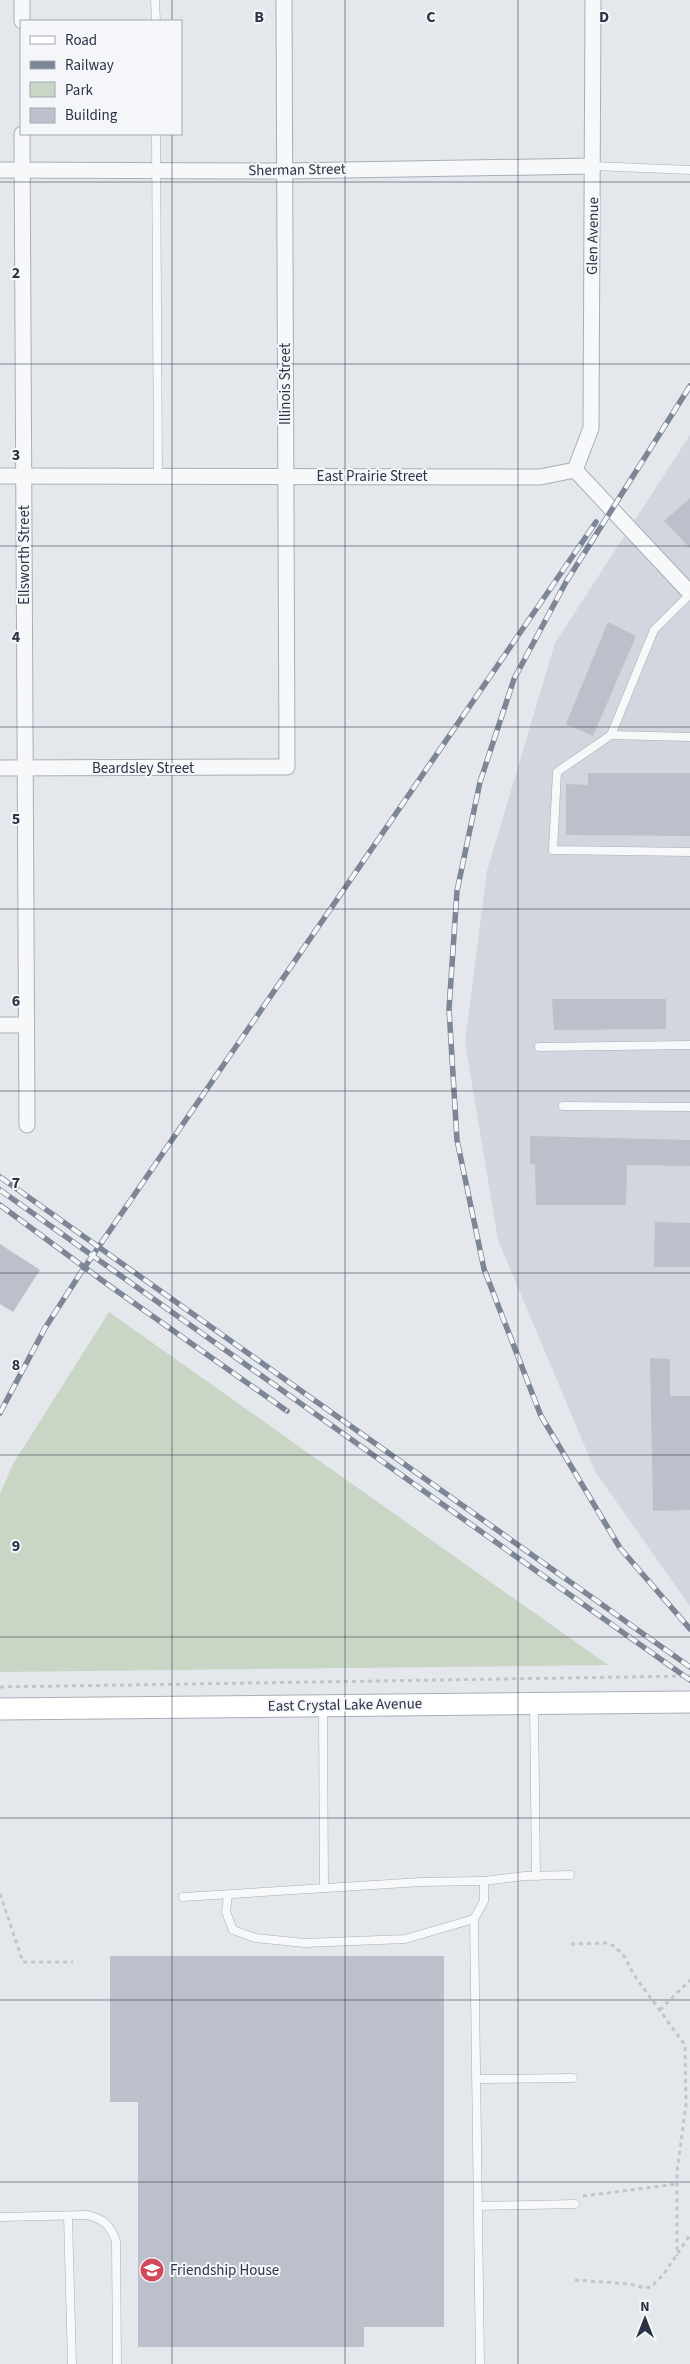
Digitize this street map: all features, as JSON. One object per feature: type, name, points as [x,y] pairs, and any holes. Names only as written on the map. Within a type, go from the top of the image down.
[{"type":"street","points":[[22,0],[22,20]]},
{"type":"street","name":"Illinois Street","points":[[284,0],[287,768]]},
{"type":"street","name":"Glen Avenue","points":[[576,470],[591,428],[593,0]]},
{"type":"street","name":"Ellsworth Street","points":[[22,135],[27,1125]]},
{"type":"street","name":"Sherman Street","points":[[0,170],[285,171],[593,166]]},
{"type":"street","points":[[576,470],[611,511],[690,594]]},
{"type":"street","name":"East Prairie Street","points":[[0,476],[286,475],[540,477],[576,470]]},
{"type":"street","name":"Beardsley Street","points":[[0,768],[287,768]]},
{"type":"street","points":[[0,1025],[26,1025]]},
{"type":"street","name":"East Crystal Lake Avenue","points":[[0,1709],[690,1702]]},
{"type":"lane","points":[[156,0],[156,20]]},
{"type":"lane","points":[[156,135],[158,476]]},
{"type":"lane","points":[[593,166],[690,170]]},
{"type":"lane","points":[[690,594],[654,630],[611,735],[557,772],[553,850],[690,852]]},
{"type":"lane","points":[[611,735],[690,737]]},
{"type":"lane","points":[[539,1047],[690,1045]]},
{"type":"lane","points":[[563,1106],[690,1107]]},
{"type":"lane","points":[[534,1704],[536,1876]]},
{"type":"lane","points":[[323,1705],[324,1888]]},
{"type":"lane","points":[[183,1897],[570,1875]]},
{"type":"lane","points":[[480,2364],[474,1919],[484,1901],[484,1881]]},
{"type":"lane","points":[[228,1895],[226,1912],[234,1930],[255,1938],[305,1943],[405,1939],[474,1919]]},
{"type":"lane","points":[[476,2079],[573,2078]]},
{"type":"lane","points":[[478,2206],[575,2201]]},
{"type":"lane","points":[[0,2216],[87,2215],[101,2218],[111,2227],[116,2241],[117,2364]]},
{"type":"lane","points":[[68,2216],[72,2364]]},
{"type":"path","points":[[0,1687],[690,1676]]},
{"type":"path","points":[[0,1894],[23,1962],[72,1962]]},
{"type":"path","points":[[571,1944],[607,1943],[614,1946],[624,1956],[634,1975],[685,2044],[688,2105],[677,2184],[677,2256]]},
{"type":"path","points":[[660,2010],[690,1980]]},
{"type":"path","points":[[575,2201],[677,2184]]},
{"type":"path","points":[[576,2280],[630,2284],[645,2288],[651,2286],[677,2256],[690,2235]]},
{"type":"shaded area","points":[[690,435],[690,1606],[596,1473],[498,1240],[465,1042],[487,871],[555,643]]},
{"type":"green space","points":[[109,1312],[608,1665],[0,1672],[0,1494],[13,1464]]},
{"type":"building","points":[[690,498],[690,548],[664,521]]},
{"type":"building","points":[[608,622],[636,636],[593,736],[566,724]]},
{"type":"building","points":[[588,773],[690,773],[690,836],[566,835],[566,784],[588,785]]},
{"type":"building","points":[[552,999],[666,999],[666,1029],[554,1030]]},
{"type":"building","points":[[530,1136],[690,1140],[690,1166],[627,1165],[626,1205],[536,1205],[535,1164],[530,1164]]},
{"type":"building","points":[[655,1222],[690,1223],[690,1267],[654,1267]]},
{"type":"building","points":[[0,1244],[40,1270],[13,1312],[0,1304]]},
{"type":"building","points":[[650,1358],[670,1359],[670,1396],[690,1396],[690,1510],[653,1511]]},
{"type":"building","points":[[110,1956],[444,1956],[444,2327],[364,2327],[364,2347],[138,2347],[138,2102],[110,2102]]},
{"type":"railway","points":[[690,386],[566,582],[514,679],[480,782],[457,891],[449,1009],[457,1140],[484,1269],[541,1416],[620,1548],[690,1629]]},
{"type":"railway","points":[[0,1413],[45,1328],[80,1274],[596,522]]},
{"type":"railway","points":[[0,1177],[690,1667]]},
{"type":"railway","points":[[0,1190],[690,1680]]},
{"type":"railway","points":[[0,1205],[107,1284],[287,1411]]},
{"type":"place","name":"Friendship House","points":[[152,2270]]}]
